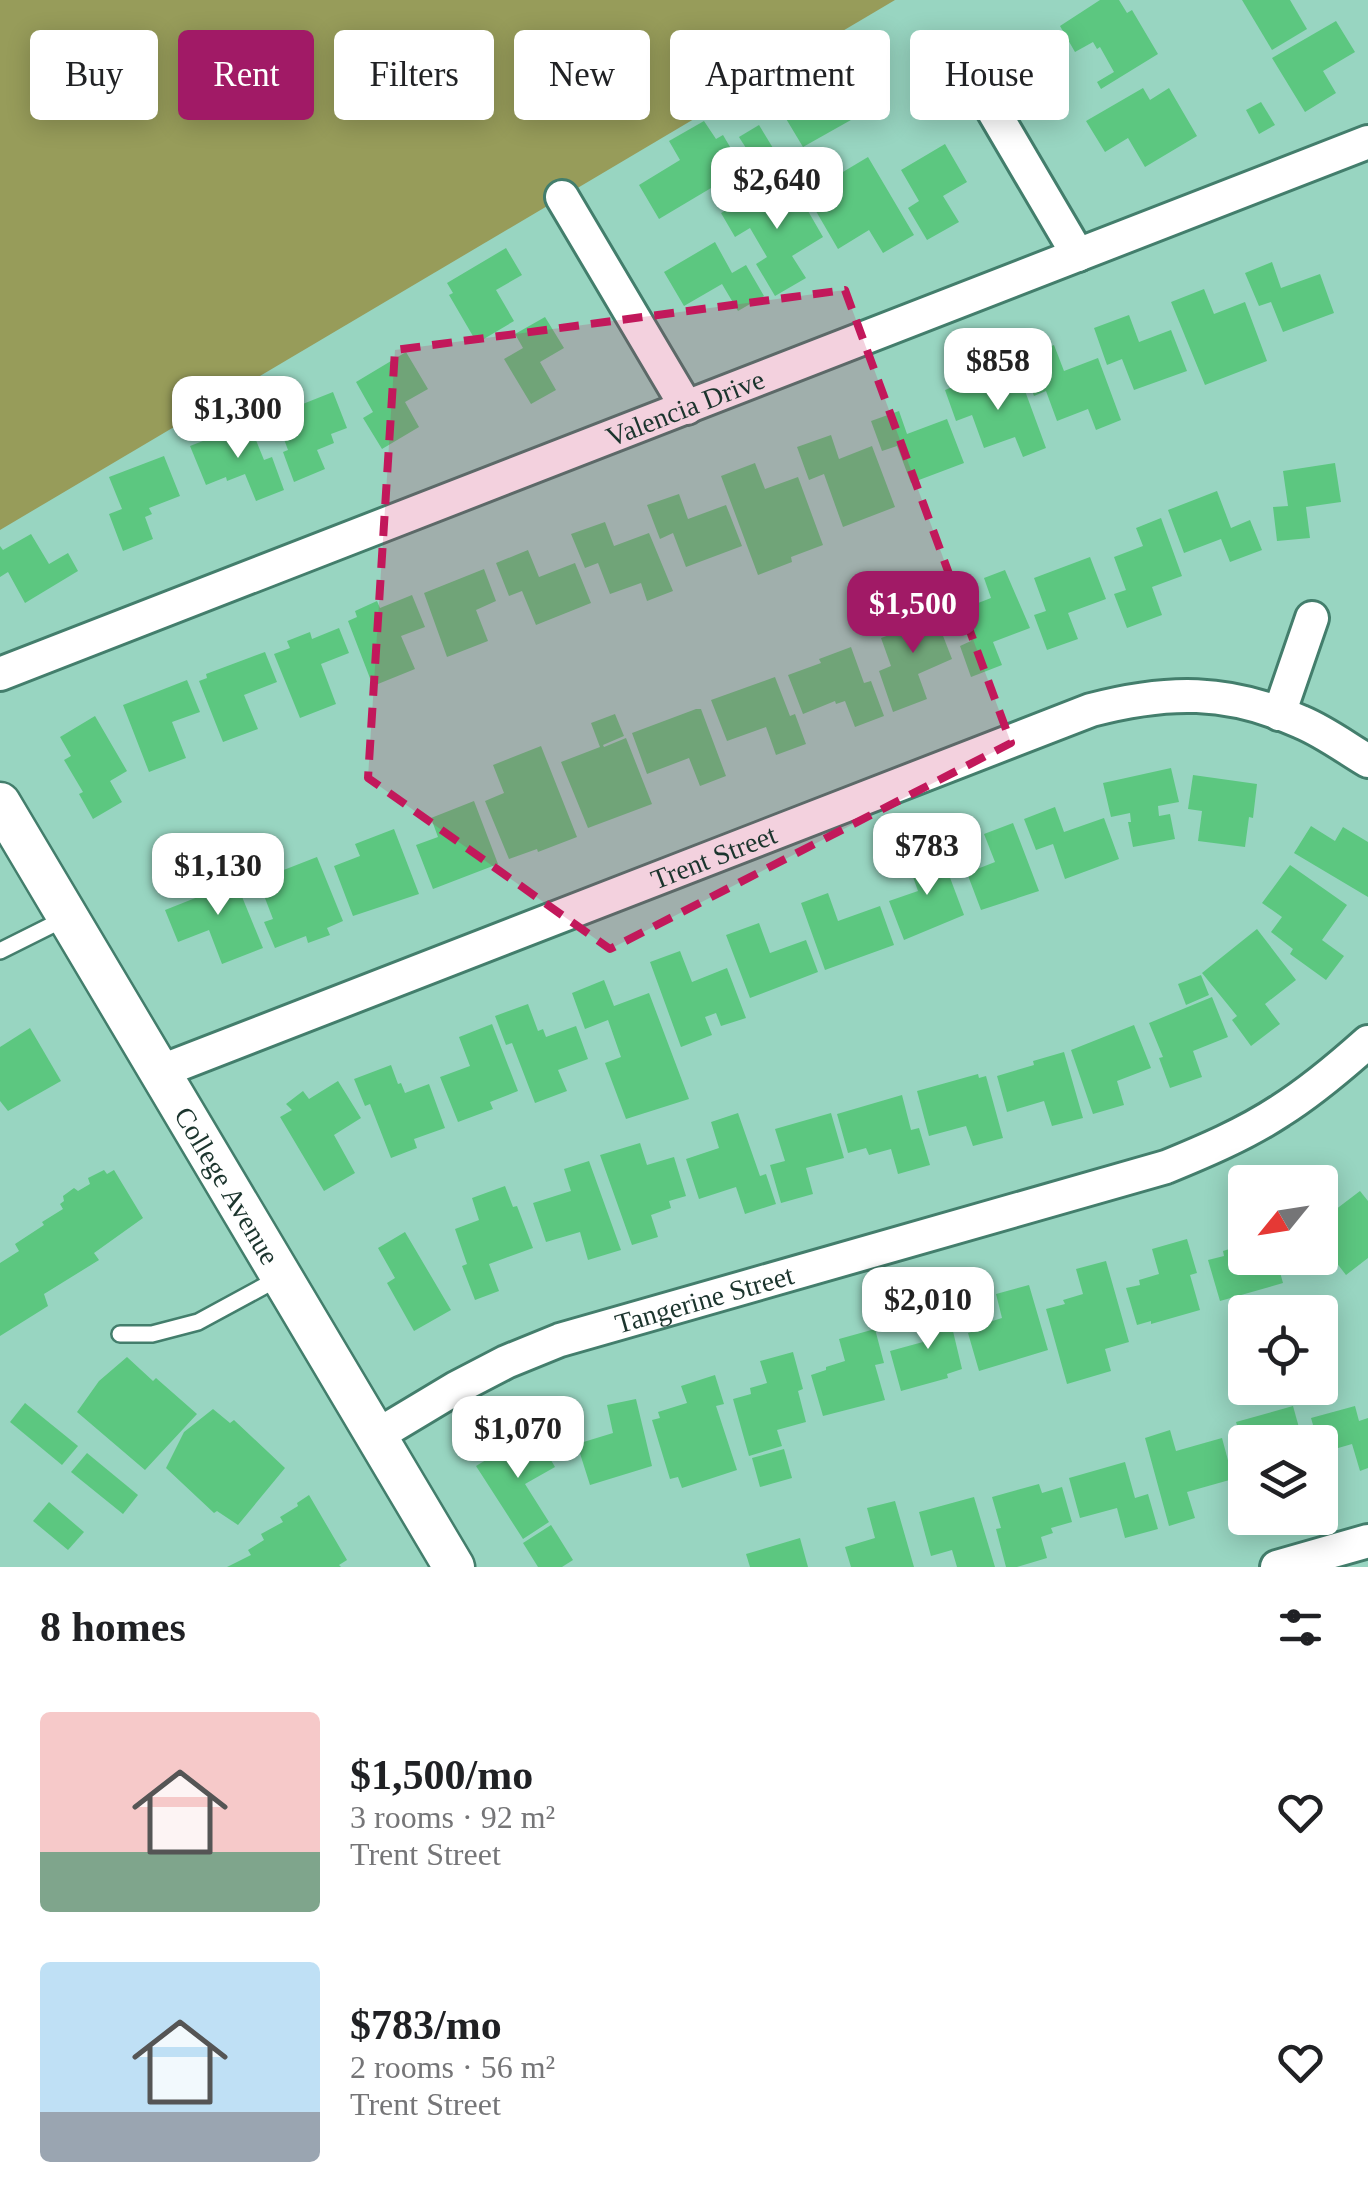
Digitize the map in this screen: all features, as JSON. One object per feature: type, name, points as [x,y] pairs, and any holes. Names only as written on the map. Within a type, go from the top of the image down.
[{"type":"street","points":[[999,120],[1078,255]]},
{"type":"street","name":"Valencia Drive","points":[[0,674],[1368,142]]},
{"type":"street","points":[[562,197],[686,408]]},
{"type":"street","points":[[1279,714],[1312,618]]},
{"type":"street","name":"Trent Street","points":[[160,1072],[1091,710],[1132,699],[1219,697],[1257,705],[1303,722],[1368,761]]},
{"type":"street","name":"College Avenue","points":[[0,803],[454,1567]]},
{"type":"street","name":"Tangerine Street","points":[[376,1436],[456,1388],[560,1340],[1166,1167],[1219,1145],[1278,1112],[1368,1042]]},
{"type":"street","points":[[1278,1567],[1368,1541]]},
{"type":"lane","points":[[0,951],[68,917]]},
{"type":"lane","points":[[120,1334],[152,1334],[198,1322],[281,1277]]},
{"type":"highlighted area","points":[[845,290],[1011,743],[610,949],[368,778],[395,350]]},
{"type":"green space","points":[[0,0],[895,0],[844,30],[670,30],[670,120],[692,120],[0,530]]},
{"type":"building","points":[[1100,0],[1119,0],[1127,13],[1132,10],[1158,54],[1101,89],[1097,82],[1114,72],[1100,47],[1097,49],[1093,42],[1075,52],[1069,42],[1069,30],[1060,26]]},
{"type":"building","points":[[1242,0],[1290,0],[1307,29],[1272,50]]},
{"type":"building","points":[[1336,21],[1355,52],[1323,71],[1336,93],[1305,112],[1272,58]]},
{"type":"building","points":[[1143,88],[1150,100],[1169,88],[1197,136],[1145,167],[1128,138],[1105,152],[1086,121]]},
{"type":"building","points":[[1261,102],[1275,125],[1259,134],[1246,110]]},
{"type":"building","points":[[787,120],[851,120],[803,147]]},
{"type":"building","points":[[704,121],[716,139],[723,135],[743,169],[659,219],[639,185],[680,160],[669,141]]},
{"type":"building","points":[[759,125],[776,153],[756,164],[739,137]]},
{"type":"building","points":[[945,144],[967,182],[943,196],[959,222],[927,240],[908,208],[919,201],[901,170]]},
{"type":"building","points":[[868,157],[914,235],[883,253],[869,230],[838,249],[806,194]]},
{"type":"building","points":[[789,178],[823,237],[792,256],[806,278],[775,296],[756,264],[767,257],[750,228],[735,237],[721,213],[751,196],[753,200]]},
{"type":"building","points":[[715,242],[732,273],[746,265],[764,296],[738,311],[722,284],[684,306],[664,272]]},
{"type":"building","points":[[506,248],[522,275],[496,290],[514,321],[477,343],[449,295],[453,293],[447,283]]},
{"type":"building","points":[[1272,262],[1281,288],[1320,274],[1334,313],[1283,332],[1271,302],[1259,306],[1245,273]]},
{"type":"building","points":[[1204,289],[1214,314],[1245,302],[1267,361],[1205,385],[1171,302]]},
{"type":"building","points":[[1129,315],[1139,342],[1171,330],[1187,371],[1134,390],[1122,359],[1107,365],[1094,328]]},
{"type":"building","points":[[545,317],[564,348],[540,362],[556,390],[531,404],[504,359],[523,348],[515,334]]},
{"type":"building","points":[[1054,345],[1064,371],[1098,358],[1121,420],[1096,430],[1088,409],[1057,421],[1046,391],[1034,396],[1020,358]]},
{"type":"building","points":[[406,352],[428,389],[405,402],[419,427],[382,449],[363,418],[373,412],[356,382]]},
{"type":"building","points":[[987,373],[994,391],[1021,380],[1046,448],[1023,457],[1015,437],[984,448],[972,415],[956,421],[945,390]]},
{"type":"building","points":[[333,392],[347,428],[331,434],[334,443],[317,450],[325,469],[294,482],[275,415]]},
{"type":"building","points":[[899,411],[907,434],[947,419],[964,463],[911,483],[897,446],[882,451],[871,421]]},
{"type":"building","points":[[249,423],[264,460],[272,457],[284,490],[256,501],[245,474],[206,485],[190,446]]},
{"type":"building","points":[[831,435],[839,459],[872,446],[895,507],[843,527],[824,474],[809,480],[797,447]]},
{"type":"building","points":[[164,456],[180,496],[149,508],[152,514],[145,517],[153,539],[123,551],[109,514],[122,509],[109,477]]},
{"type":"building","points":[[755,463],[765,489],[798,477],[823,545],[758,575],[721,476]]},
{"type":"building","points":[[1335,463],[1341,502],[1306,507],[1310,538],[1277,541],[1273,507],[1288,506],[1283,471]]},
{"type":"building","points":[[1217,491],[1231,528],[1250,520],[1262,550],[1230,562],[1221,539],[1184,553],[1168,510]]},
{"type":"building","points":[[679,494],[688,519],[726,505],[742,546],[686,567],[673,533],[660,539],[647,505]]},
{"type":"building","points":[[1161,518],[1182,576],[1152,587],[1162,615],[1127,628],[1114,594],[1126,590],[1114,557],[1143,546],[1136,528]]},
{"type":"building","points":[[605,522],[614,546],[649,533],[673,591],[647,601],[641,583],[610,594],[598,563],[585,568],[571,534]]},
{"type":"building","points":[[31,534],[49,564],[68,553],[78,571],[25,603],[8,572],[0,577],[0,546],[3,550]]},
{"type":"building","points":[[528,550],[539,577],[575,563],[591,603],[536,625],[522,591],[509,596],[496,563]]},
{"type":"building","points":[[1090,557],[1106,599],[1068,613],[1078,639],[1047,650],[1034,615],[1046,611],[1034,578]]},
{"type":"building","points":[[484,569],[496,601],[476,610],[488,641],[447,657],[424,593]]},
{"type":"building","points":[[1005,570],[1030,628],[993,642],[1002,665],[971,677],[960,646],[971,641],[960,610],[991,598],[984,578]]},
{"type":"building","points":[[412,595],[425,627],[401,636],[415,669],[373,686],[348,621],[357,617],[355,611],[377,601],[380,608]]},
{"type":"building","points":[[928,597],[952,659],[918,674],[927,699],[893,712],[879,671],[891,666],[881,638],[914,626],[906,605]]},
{"type":"building","points":[[339,628],[349,653],[321,664],[336,704],[300,718],[274,654],[290,648],[287,641],[310,632],[312,639]]},
{"type":"building","points":[[851,647],[864,683],[871,681],[884,716],[855,727],[845,701],[803,714],[788,675]]},
{"type":"building","points":[[265,652],[277,682],[244,695],[258,729],[223,742],[199,681],[207,678],[206,674]]},
{"type":"building","points":[[775,677],[806,744],[776,755],[766,727],[727,741],[711,700]]},
{"type":"building","points":[[187,680],[200,712],[172,722],[186,758],[149,772],[123,705]]},
{"type":"building","points":[[701,709],[726,776],[700,786],[689,758],[647,774],[632,733]]},
{"type":"building","points":[[615,714],[624,736],[603,745],[626,738],[652,804],[588,828],[561,762],[600,747],[591,723]]},
{"type":"building","points":[[95,716],[127,771],[110,781],[122,802],[93,819],[64,760],[71,756],[60,737]]},
{"type":"building","points":[[541,746],[577,837],[509,859],[485,801],[504,793],[493,765]]},
{"type":"building","points":[[1171,768],[1179,802],[1158,806],[1159,816],[1170,814],[1175,839],[1133,847],[1130,813],[1111,817],[1103,783]]},
{"type":"building","points":[[1193,775],[1257,784],[1245,847],[1198,841],[1202,811],[1188,809]]},
{"type":"building","points":[[474,801],[498,864],[433,889],[416,845],[438,837],[431,818]]},
{"type":"building","points":[[1055,807],[1064,832],[1104,818],[1119,859],[1065,879],[1053,844],[1036,850],[1024,819]]},
{"type":"building","points":[[1013,823],[1039,891],[981,910],[967,873],[995,862],[984,834]]},
{"type":"building","points":[[1311,826],[1335,841],[1343,827],[1368,842],[1368,897],[1294,853]]},
{"type":"building","points":[[394,829],[419,894],[353,916],[334,866],[360,856],[355,844]]},
{"type":"building","points":[[940,851],[964,915],[904,940],[889,901],[918,891],[908,863]]},
{"type":"building","points":[[317,857],[343,921],[327,928],[330,935],[308,943],[306,936],[275,948],[264,922],[273,919],[258,880]]},
{"type":"building","points":[[1290,865],[1347,905],[1322,940],[1344,956],[1326,980],[1290,954],[1293,949],[1271,932],[1282,917],[1262,903]]},
{"type":"building","points":[[228,868],[263,948],[222,964],[209,930],[178,942],[165,910],[203,895],[197,881]]},
{"type":"building","points":[[828,893],[838,921],[880,906],[894,945],[825,970],[801,903]]},
{"type":"building","points":[[759,923],[770,953],[806,940],[818,972],[750,998],[726,935]]},
{"type":"building","points":[[1257,929],[1296,980],[1265,1004],[1280,1024],[1251,1046],[1232,1020],[1237,1016],[1202,973]]},
{"type":"building","points":[[680,951],[692,982],[727,968],[746,1018],[721,1026],[716,1013],[705,1017],[712,1035],[681,1047],[650,962]]},
{"type":"building","points":[[1201,975],[1209,995],[1186,1005],[1178,984]]},
{"type":"building","points":[[604,980],[614,1006],[649,993],[689,1099],[626,1119],[605,1063],[621,1057],[608,1020],[585,1029],[572,993]]},
{"type":"building","points":[[1212,997],[1228,1037],[1193,1051],[1202,1077],[1170,1088],[1149,1023]]},
{"type":"building","points":[[528,1004],[538,1031],[543,1029],[546,1037],[576,1026],[588,1059],[558,1070],[567,1091],[535,1103],[512,1043],[506,1045],[495,1016]]},
{"type":"building","points":[[492,1024],[518,1091],[490,1102],[493,1109],[458,1122],[440,1077],[470,1066],[459,1037]]},
{"type":"building","points":[[1134,1025],[1151,1068],[1117,1081],[1124,1105],[1093,1114],[1071,1050]]},
{"type":"building","points":[[30,1028],[61,1081],[8,1111],[0,1101],[0,1047]]},
{"type":"building","points":[[1064,1052],[1083,1118],[1052,1126],[1044,1101],[1007,1112],[997,1076]]},
{"type":"building","points":[[391,1065],[405,1093],[429,1084],[445,1128],[414,1139],[417,1148],[391,1158],[370,1104],[365,1106],[354,1079]]},
{"type":"building","points":[[978,1074],[979,1078],[986,1076],[1003,1138],[973,1146],[966,1126],[929,1136],[917,1091]]},
{"type":"building","points":[[338,1081],[361,1118],[334,1135],[355,1173],[324,1191],[280,1117],[292,1110],[286,1104],[303,1091],[309,1099]]},
{"type":"building","points":[[902,1095],[911,1130],[919,1128],[930,1165],[898,1174],[891,1149],[869,1155],[866,1148],[848,1153],[837,1114]]},
{"type":"building","points":[[738,1113],[760,1176],[766,1174],[776,1204],[745,1214],[736,1187],[699,1199],[686,1159],[719,1148],[711,1122]]},
{"type":"building","points":[[831,1113],[844,1158],[806,1168],[813,1194],[781,1203],[770,1165],[785,1161],[775,1129]]},
{"type":"building","points":[[640,1143],[647,1165],[674,1157],[686,1196],[669,1201],[671,1208],[651,1215],[658,1237],[632,1245],[600,1155]]},
{"type":"building","points":[[589,1161],[621,1250],[588,1260],[580,1232],[546,1242],[533,1203],[571,1191],[564,1169]]},
{"type":"building","points":[[104,1170],[107,1174],[114,1170],[143,1218],[94,1253],[99,1260],[44,1294],[48,1306],[0,1336],[0,1263],[19,1251],[15,1244],[63,1209],[63,1196],[90,1184],[88,1178]]},
{"type":"building","points":[[505,1186],[533,1248],[489,1264],[499,1291],[475,1300],[462,1266],[467,1264],[455,1229],[479,1220],[472,1198]]},
{"type":"building","points":[[1360,1191],[1368,1201],[1368,1258],[1346,1275],[1338,1265],[1338,1208]]},
{"type":"building","points":[[405,1232],[451,1310],[414,1331],[387,1283],[395,1278],[378,1248]]},
{"type":"building","points":[[1187,1239],[1197,1273],[1190,1275],[1200,1310],[1137,1325],[1126,1288],[1159,1274],[1152,1249]]},
{"type":"building","points":[[1228,1249],[1228,1275],[1281,1275],[1283,1283],[1228,1295],[1220,1301],[1208,1260],[1224,1256],[1223,1251]]},
{"type":"building","points":[[1106,1261],[1129,1342],[1105,1349],[1111,1371],[1067,1384],[1046,1309],[1083,1294],[1076,1269]]},
{"type":"building","points":[[1029,1285],[1048,1350],[979,1371],[968,1333],[1002,1318],[996,1294]]},
{"type":"building","points":[[947,1306],[962,1369],[947,1374],[948,1378],[901,1391],[890,1351],[923,1342],[916,1315]]},
{"type":"building","points":[[875,1329],[884,1363],[875,1365],[885,1400],[823,1416],[811,1375],[845,1361],[839,1339]]},
{"type":"building","points":[[793,1352],[803,1389],[798,1391],[806,1422],[777,1430],[782,1446],[749,1456],[733,1399],[751,1394],[750,1388],[767,1383],[760,1361]]},
{"type":"building","points":[[127,1357],[197,1414],[145,1470],[77,1412],[99,1381]]},
{"type":"building","points":[[715,1375],[724,1404],[716,1406],[737,1470],[682,1488],[678,1477],[670,1479],[652,1420],[660,1418],[658,1412],[687,1403],[681,1386]]},
{"type":"building","points":[[636,1399],[652,1466],[590,1485],[577,1444],[613,1433],[607,1405]]},
{"type":"building","points":[[25,1403],[78,1446],[62,1465],[10,1422]]},
{"type":"building","points":[[1293,1406],[1298,1425],[1237,1425],[1236,1422]]},
{"type":"building","points":[[1355,1406],[1359,1421],[1368,1418],[1368,1468],[1360,1471],[1352,1444],[1338,1448],[1338,1425],[1313,1425],[1311,1418]]},
{"type":"building","points":[[213,1409],[230,1423],[234,1420],[285,1468],[238,1525],[217,1511],[214,1513],[166,1468],[184,1432]]},
{"type":"building","points":[[1170,1430],[1176,1451],[1222,1438],[1228,1480],[1187,1492],[1195,1518],[1169,1526],[1145,1438]]},
{"type":"building","points":[[534,1431],[555,1467],[525,1484],[549,1522],[523,1539],[476,1466]]},
{"type":"building","points":[[784,1449],[792,1478],[760,1487],[752,1458]]},
{"type":"building","points":[[87,1453],[138,1495],[123,1514],[71,1472]]},
{"type":"building","points":[[1125,1462],[1135,1498],[1148,1494],[1158,1529],[1125,1538],[1117,1508],[1080,1518],[1069,1478]]},
{"type":"building","points":[[1039,1484],[1042,1493],[1062,1487],[1072,1522],[1051,1528],[1053,1533],[1041,1537],[1047,1558],[1006,1567],[992,1497]]},
{"type":"building","points":[[309,1495],[347,1560],[341,1567],[227,1567],[251,1555],[248,1550],[264,1540],[261,1534],[283,1522],[280,1517]]},
{"type":"building","points":[[974,1497],[995,1567],[957,1567],[952,1550],[931,1556],[919,1512]]},
{"type":"building","points":[[895,1501],[914,1567],[851,1567],[845,1547],[875,1538],[867,1508]]},
{"type":"building","points":[[49,1502],[84,1532],[68,1550],[33,1521]]},
{"type":"building","points":[[551,1525],[573,1560],[562,1567],[538,1567],[523,1543]]},
{"type":"building","points":[[800,1538],[808,1567],[750,1567],[746,1554]]}]
